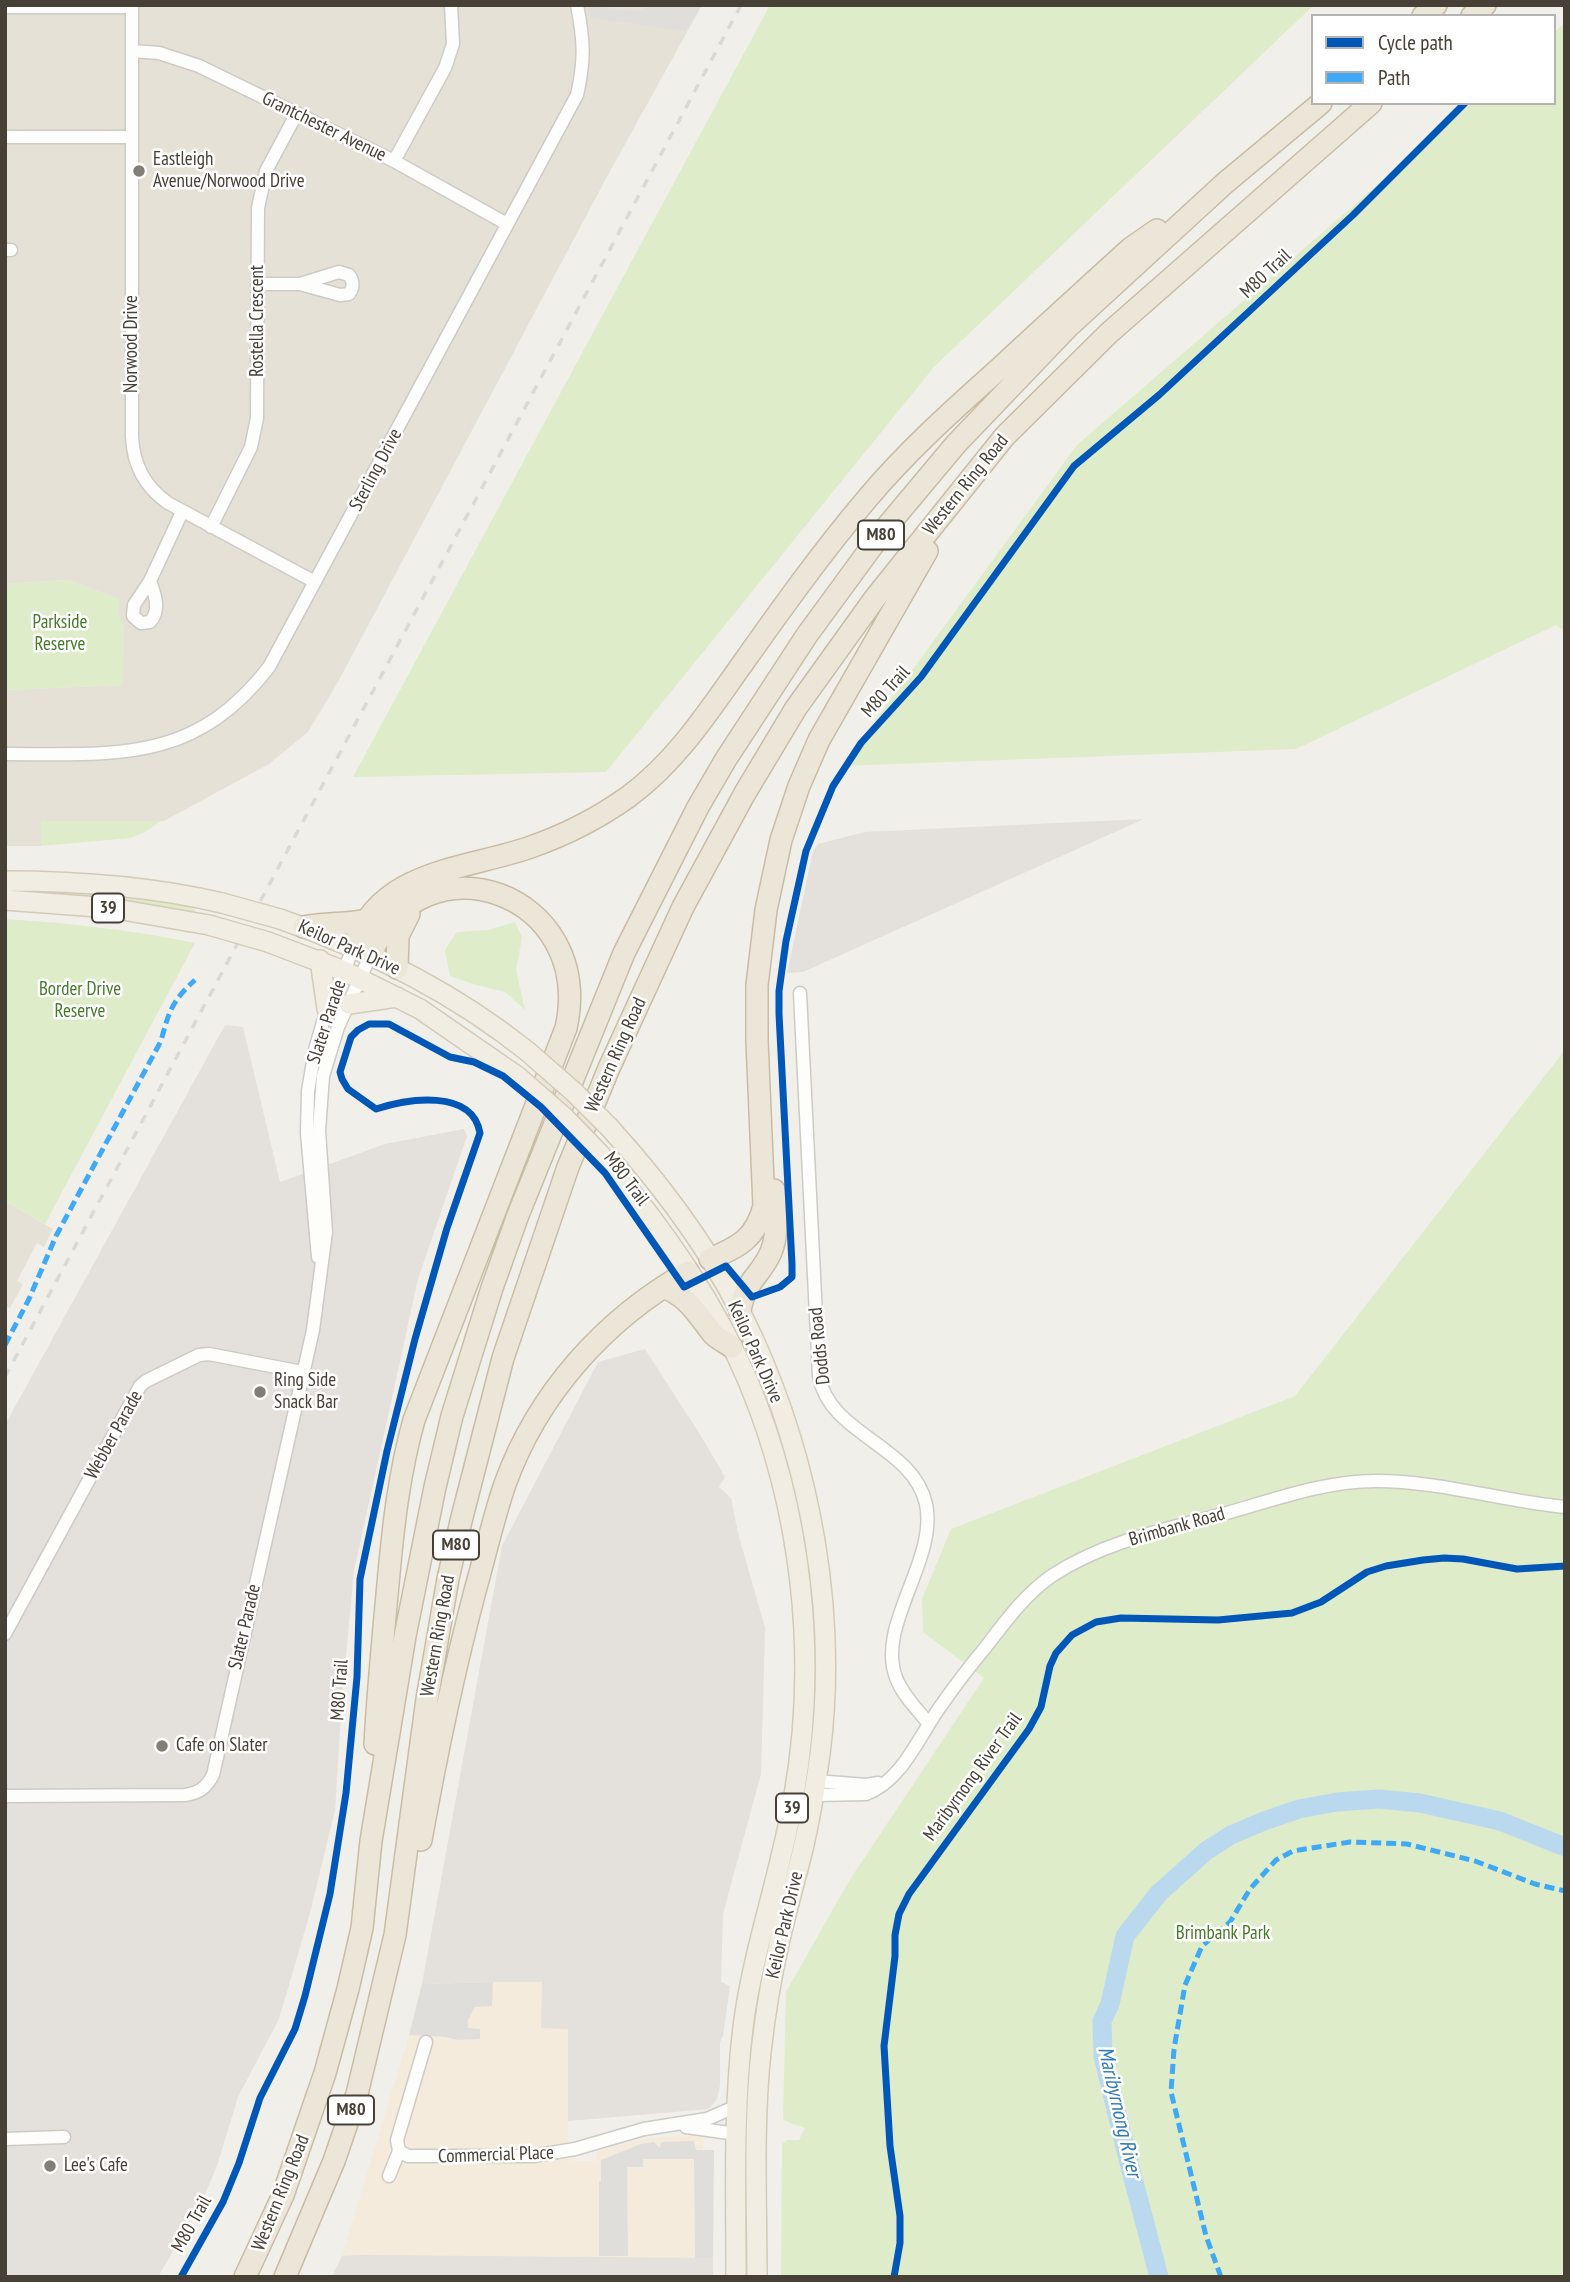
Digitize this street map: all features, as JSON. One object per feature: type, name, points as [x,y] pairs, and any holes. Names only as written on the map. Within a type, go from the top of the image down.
[{"type":"highway","name":"Western Ring Road","points":[[244,2277],[283,2195],[325,2073],[348,1989],[362,1928],[371,1841],[405,1636],[452,1416],[492,1288],[547,1140],[624,953],[720,769],[807,635],[884,530],[956,444],[1069,327],[1225,183],[1319,105]]},
{"type":"highway","name":"Western Ring Road","points":[[285,2277],[334,2161],[357,2094],[395,1936],[427,1699],[458,1532],[502,1358],[568,1167],[609,1068],[683,907],[745,793],[796,708],[875,598],[1005,436],[1109,333],[1369,105]]},
{"type":"highway","points":[[356,962],[359,933],[384,899],[417,880],[553,839],[607,811],[650,779],[691,737],[806,575],[864,501],[898,463],[965,398],[1131,248],[1225,183]]},
{"type":"highway","points":[[710,1259],[743,1243],[761,1218],[764,1192],[756,1013],[761,941],[779,848],[799,786],[819,740],[852,679],[973,478]]},
{"type":"highway","points":[[356,962],[393,920],[419,901],[443,892],[467,889],[501,894],[523,906],[548,930],[561,951],[568,972],[570,1006],[566,1028],[407,1442],[396,1503],[379,1675],[371,1841]]},
{"type":"highway","points":[[397,968],[398,936],[419,901]]},
{"type":"highway","points":[[310,929],[324,922],[356,923],[367,920]]},
{"type":"highway","points":[[740,1311],[743,1293],[770,1254],[775,1233],[772,1171],[758,1077]]},
{"type":"highway","points":[[395,1936],[420,1843],[456,1661],[512,1466],[537,1417],[578,1360],[624,1315],[688,1272]]},
{"type":"highway","points":[[663,1287],[682,1296],[701,1315],[715,1336],[732,1347]]},
{"type":"main road","name":"Keilor Park Drive","points":[[5,881],[63,881],[124,886],[222,903],[310,929],[356,962],[397,997],[446,1025],[517,1076],[565,1118],[647,1210],[688,1272],[732,1347],[763,1419],[794,1536],[803,1610],[808,1790],[806,1839],[773,1972],[761,2051],[757,2130],[757,2277]]},
{"type":"main road","name":"Keilor Park Drive","points":[[5,900],[111,908],[209,925],[320,960],[397,968],[465,1006],[527,1051],[610,1128],[657,1181],[710,1259],[740,1311],[758,1350],[802,1477],[823,1611],[826,1681],[808,1790],[750,1985],[737,2106],[736,2277]]},
{"type":"main road","points":[[320,960],[327,1009]]},
{"type":"main road","points":[[349,1004],[397,997]]},
{"type":"main road","points":[[688,1272],[710,1259]]},
{"type":"main road","points":[[737,2134],[748,2125],[757,2130]]},
{"type":"street","points":[[394,161],[445,68],[453,44],[451,5]]},
{"type":"street","name":"Sterling Drive","points":[[5,754],[122,753],[166,744],[227,712],[258,681],[277,654],[577,95],[582,72],[584,39],[577,5]]},
{"type":"street","points":[[5,7],[132,6]]},
{"type":"street","name":"Norwood Drive","points":[[132,6],[132,446],[144,479],[159,497],[182,512],[316,582]]},
{"type":"street","name":"Grantchester Avenue","points":[[133,51],[180,58],[394,161],[506,224]]},
{"type":"street","name":"Rostella Crescent","points":[[211,527],[251,447],[257,418],[258,208],[266,171],[297,113]]},
{"type":"street","points":[[5,137],[132,138]]},
{"type":"street","points":[[259,284],[300,284]]},
{"type":"street","points":[[150,581],[182,512]]},
{"type":"street","name":"Slater Parade","points":[[5,1796],[185,1795],[195,1793],[209,1782],[213,1774],[313,1330],[326,1232],[320,1141],[321,1088],[334,1037],[349,1004],[356,962]]},
{"type":"street","name":"Slater Parade","points":[[320,1267],[315,1235],[307,1106],[315,1050],[327,1009],[356,962]]},
{"type":"street","name":"Dodds Road","points":[[800,993],[820,1383],[826,1398],[841,1416],[902,1464],[919,1483],[927,1515],[927,1536],[895,1632],[892,1653],[894,1672],[900,1687],[929,1724]]},
{"type":"street","name":"Webber Parade","points":[[5,1634],[140,1386],[199,1355],[209,1354],[302,1372]]},
{"type":"street","name":"Brimbank Road","points":[[808,1790],[866,1794],[890,1779],[1009,1617],[1037,1588],[1068,1566],[1130,1539],[1293,1494],[1345,1483],[1405,1482],[1565,1507]]},
{"type":"street","points":[[389,2176],[399,2151],[396,2144],[398,2134],[426,2042]]},
{"type":"street","name":"Commercial Place","points":[[399,2151],[416,2157],[543,2155],[576,2150],[644,2129],[707,2119],[737,2106]]},
{"type":"street","name":"Commercial Place","points":[[675,2125],[737,2134]]},
{"type":"street","points":[[5,2138],[64,2137]]},
{"type":"shaded area","points":[[5,5],[702,5],[608,175],[338,682],[308,732],[269,764],[164,821],[42,821],[41,846],[5,846],[5,690],[123,685],[119,599],[68,580],[5,584]]},
{"type":"shaded area","points":[[586,5],[635,12],[653,5],[702,5],[686,31],[590,18]]},
{"type":"shaded area","points":[[1144,819],[803,972],[787,973],[813,851],[818,844],[865,832]]},
{"type":"shaded area","points":[[225,1025],[243,1027],[280,1182],[385,1144],[464,1129],[467,1136],[418,1279],[354,1571],[335,1810],[310,1913],[279,2019],[238,2097],[217,2166],[203,2199],[158,2277],[5,2277],[5,1425]]},
{"type":"shaded area","points":[[5,1201],[53,1229],[44,1247],[37,1243],[17,1281],[23,1284],[10,1308],[5,1306]]},
{"type":"shaded area","points":[[645,1349],[725,1477],[719,1487],[731,1498],[765,1628],[761,1774],[723,1914],[721,1982],[730,1986],[720,2042],[720,2085],[717,2099],[709,2109],[568,2121],[568,2029],[541,2028],[542,1982],[422,1984],[502,1546],[598,1362]]},
{"type":"shaded area","points":[[493,1982],[492,2006],[475,2007],[468,2020],[468,2028],[480,2029],[480,2039],[457,2040],[409,2035],[422,1984]]},
{"type":"shaded area","points":[[542,1982],[541,2028],[568,2028],[568,2142],[572,2161],[596,2161],[597,2151],[641,2140],[703,2135],[703,2150],[714,2150],[713,2258],[342,2256],[422,1984]]},
{"type":"shaded area","points":[[694,2141],[696,2150],[714,2150],[713,2258],[695,2258],[694,2159],[643,2159],[643,2167],[627,2167],[628,2256],[599,2256],[601,2160],[641,2144],[654,2142],[660,2148],[661,2142]]},
{"type":"shaded area","points":[[342,2256],[713,2258],[713,2277],[332,2277]]},
{"type":"green space","points":[[770,5],[1314,5],[934,367],[606,772],[353,777]]},
{"type":"green space","points":[[1565,23],[1565,631],[1556,625],[1296,749],[842,766],[1077,445],[1470,105],[1556,105],[1556,30]]},
{"type":"green space","name":"Parkside Reserve","points":[[68,580],[120,599],[118,613],[124,625],[123,685],[5,690],[5,584]]},
{"type":"green space","points":[[41,821],[161,821],[130,838],[41,846]]},
{"type":"green space","points":[[5,887],[151,895],[195,908],[194,916],[5,894]]},
{"type":"green space","name":"Border Drive Reserve","points":[[5,919],[148,934],[195,943],[45,1224],[5,1201]]},
{"type":"green space","points":[[515,922],[522,937],[516,970],[525,1010],[505,992],[450,976],[445,950],[457,932],[488,930]]},
{"type":"green space","name":"Brimbank Park","points":[[1565,1050],[1565,2277],[781,2277],[782,2144],[787,2140],[799,2140],[805,2128],[783,2120],[786,1992],[849,1881],[984,1678],[923,1632],[922,1599],[951,1529],[1295,1396]]},
{"type":"waterway","name":"Maribyrnong River","points":[[1159,2277],[1103,2056],[1102,2021],[1110,2004],[1125,1936],[1159,1893],[1206,1851],[1231,1835],[1299,1809],[1337,1802],[1379,1799],[1420,1803],[1500,1821],[1565,1847]]},
{"type":"railway","points":[[5,1377],[741,5]]},
{"type":"marked path","points":[[5,1345],[29,1299],[56,1236],[161,1041],[172,1007],[195,980]]},
{"type":"marked path","points":[[1221,2277],[1206,2236],[1171,2092],[1174,2049],[1185,1985],[1202,1946],[1230,1922],[1250,1889],[1276,1860],[1293,1851],[1350,1842],[1407,1844],[1475,1861],[1535,1884],[1565,1891]]},
{"type":"cycle path","name":"M80 Trail","points":[[181,2277],[223,2202],[260,2098],[295,2029],[305,1996],[330,1894],[346,1793],[357,1677],[360,1579],[387,1451],[415,1339],[447,1228],[480,1133],[475,1119],[465,1109],[452,1103],[420,1100],[376,1109],[348,1089],[340,1072],[351,1037],[369,1024],[389,1024],[450,1057],[474,1062],[503,1076],[541,1107],[605,1173],[684,1287],[726,1266],[752,1297],[780,1287],[792,1277],[779,991],[786,941],[806,851],[833,786],[861,743],[921,677],[1074,466],[1159,395],[1353,215],[1463,105]]},
{"type":"cycle path","name":"Maribyrnong River Trail","points":[[894,2277],[900,2243],[900,2216],[890,2146],[884,2046],[899,1914],[909,1894],[1029,1729],[1041,1707],[1050,1666],[1056,1653],[1072,1635],[1096,1622],[1121,1618],[1218,1620],[1292,1613],[1321,1602],[1367,1572],[1423,1560],[1463,1559],[1517,1569],[1565,1566]]},
{"type":"place","name":"Eastleigh Avenue/Norwood Drive","points":[[139,171]]},
{"type":"place","name":"Ring Side Snack Bar","points":[[260,1392]]},
{"type":"place","name":"Cafe on Slater","points":[[162,1746]]},
{"type":"place","name":"Lee's Cafe","points":[[50,2166]]}]
